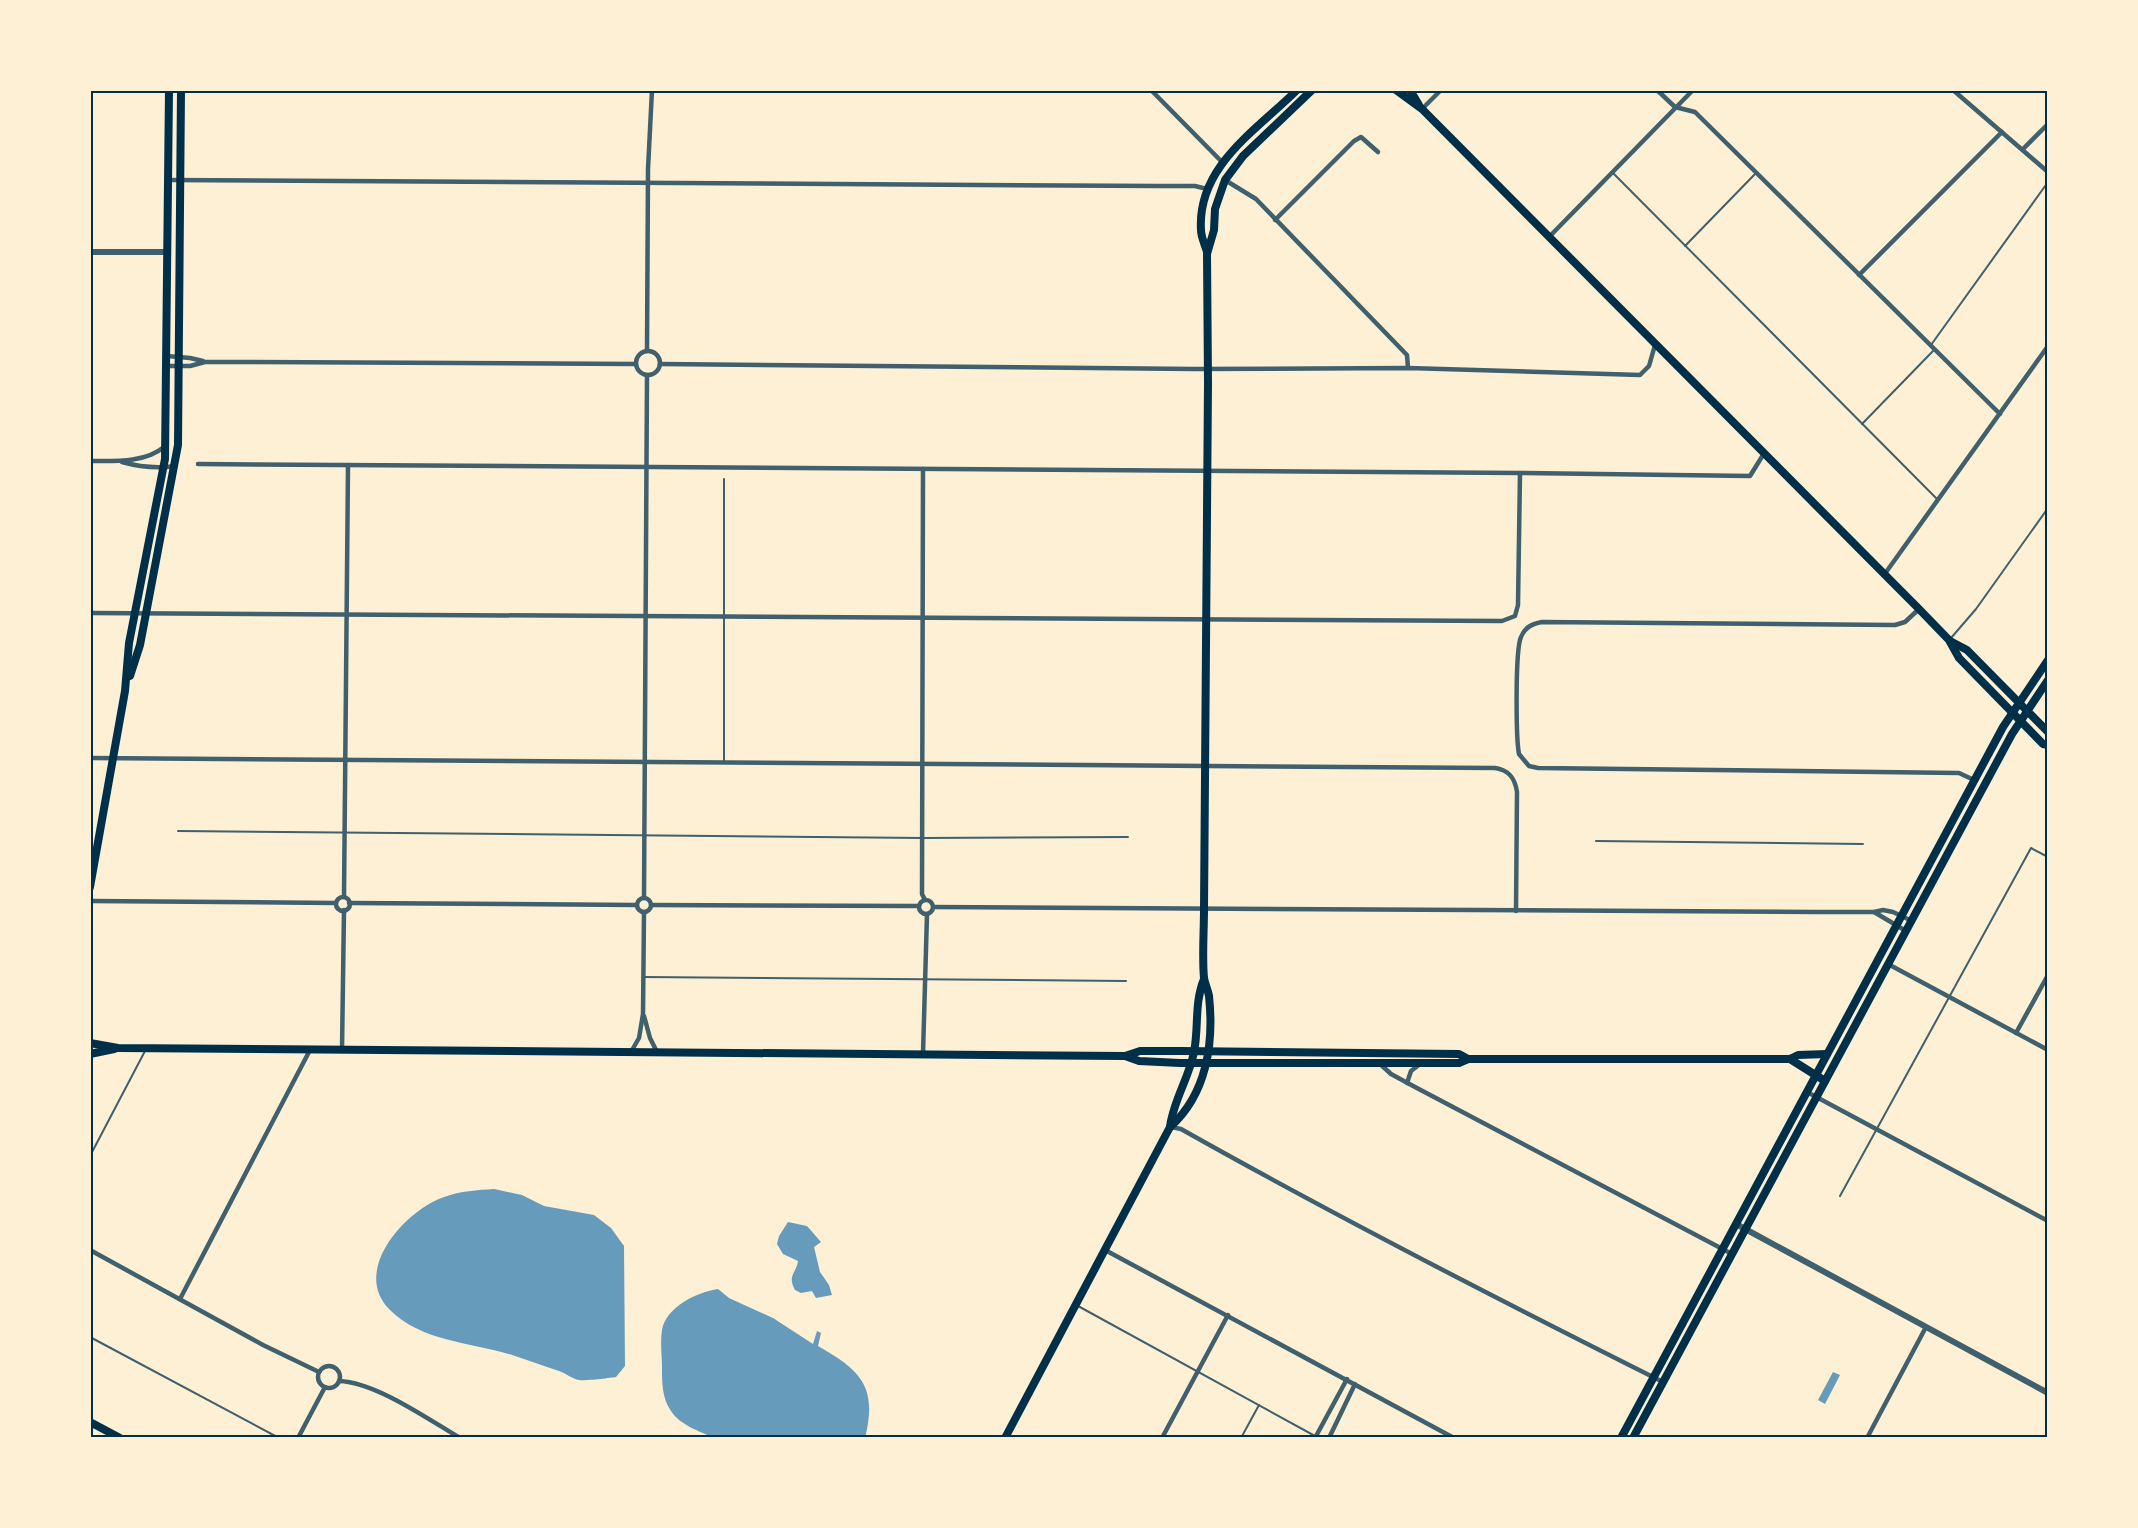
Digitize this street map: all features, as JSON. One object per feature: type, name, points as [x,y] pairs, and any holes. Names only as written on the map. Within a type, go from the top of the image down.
[{"type":"main road","points":[[126,692],[129,643],[164,468],[166,445],[169,90]]},
{"type":"main road","points":[[90,887],[126,692],[140,645],[178,446],[181,90]]},
{"type":"main road","points":[[1170,1127],[1183,1116],[1204,1076],[1209,1051],[1209,994],[1204,979],[1208,369],[1207,254],[1200,231],[1202,205],[1215,171],[1222,162],[1235,147],[1297,90]]},
{"type":"main road","points":[[1207,254],[1214,230],[1215,209],[1225,180],[1243,156],[1312,90]]},
{"type":"main road","points":[[1396,90],[1422,109],[1763,455],[1919,609],[1949,640],[1959,658],[2043,744],[2048,745]]},
{"type":"main road","points":[[1410,90],[1422,109]]},
{"type":"main road","points":[[1949,640],[1967,650],[2048,732]]},
{"type":"main road","points":[[1621,1438],[2012,711],[2048,660]]},
{"type":"main road","points":[[1633,1438],[2020,720],[2048,680]]},
{"type":"main road","points":[[1005,1438],[1170,1127],[1172,1111],[1192,1063],[1198,994],[1204,979]]},
{"type":"main road","points":[[90,1043],[118,1048],[1125,1056],[1140,1051],[1209,1051],[1459,1054],[1468,1059]]},
{"type":"main road","points":[[90,1054],[118,1048]]},
{"type":"main road","points":[[1125,1056],[1139,1061],[1192,1063],[1459,1063],[1468,1059],[1790,1059],[1798,1055],[1827,1054]]},
{"type":"main road","points":[[1790,1059],[1825,1081]]},
{"type":"main road","points":[[90,1422],[120,1438]]},
{"type":"street","points":[[647,351],[648,183],[652,90]]},
{"type":"street","points":[[1150,90],[1222,162]]},
{"type":"street","points":[[1422,109],[1441,90]]},
{"type":"street","points":[[1657,90],[1675,108],[1695,112],[2000,414]]},
{"type":"street","points":[[1549,237],[1693,90]]},
{"type":"street","points":[[1953,90],[2048,172]]},
{"type":"street","points":[[2023,149],[2048,124]]},
{"type":"street","points":[[1859,275],[2002,132]]},
{"type":"street","points":[[1275,220],[1354,141],[1361,137],[1378,152]]},
{"type":"street","points":[[168,180],[1195,186],[1207,189]]},
{"type":"street","points":[[1225,180],[1256,199],[1407,355],[1407,368]]},
{"type":"street","points":[[90,252],[168,252]]},
{"type":"street","points":[[660,364],[1208,369],[1407,368],[1640,375],[1649,366],[1655,345]]},
{"type":"street","points":[[1884,574],[2048,346]]},
{"type":"street","points":[[647,351],[657,354],[660,364],[654,374],[647,376],[641,374],[635,364],[640,353],[647,351]]},
{"type":"street","points":[[167,356],[206,362]]},
{"type":"street","points":[[167,366],[206,362],[635,364]]},
{"type":"street","points":[[644,898],[647,376]]},
{"type":"street","points":[[90,461],[119,461],[147,456],[166,445]]},
{"type":"street","points":[[198,464],[1750,476],[1763,455]]},
{"type":"street","points":[[119,461],[139,467],[175,466]]},
{"type":"street","points":[[348,465],[344,897],[349,903],[637,905]]},
{"type":"street","points":[[923,469],[922,894],[933,907]]},
{"type":"street","points":[[90,614],[1502,621],[1515,616],[1518,605],[1520,473]]},
{"type":"street","points":[[1919,609],[1905,622],[1895,625],[1542,622],[1532,624],[1525,630],[1518,648],[1518,749],[1522,760],[1538,768],[1959,773],[1974,781]]},
{"type":"street","points":[[90,758],[1495,768],[1510,774],[1516,783],[1516,911]]},
{"type":"street","points":[[336,903],[339,898],[344,897]]},
{"type":"street","points":[[637,905],[638,901],[644,898]]},
{"type":"street","points":[[644,898],[651,905]]},
{"type":"street","points":[[651,905],[919,906],[925,900]]},
{"type":"street","points":[[90,901],[336,903]]},
{"type":"street","points":[[336,903],[338,908],[344,910]]},
{"type":"street","points":[[344,910],[348,908],[349,903]]},
{"type":"street","points":[[637,905],[637,908],[644,912]]},
{"type":"street","points":[[644,912],[651,905]]},
{"type":"street","points":[[919,906],[920,911],[927,914]]},
{"type":"street","points":[[933,907],[1770,912],[1874,912],[1883,910],[1912,921]]},
{"type":"street","points":[[927,914],[933,907]]},
{"type":"street","points":[[342,1050],[344,910]]},
{"type":"street","points":[[632,1052],[639,1038],[643,1014],[644,912]]},
{"type":"street","points":[[1874,912],[1906,931]]},
{"type":"street","points":[[923,1054],[927,914]]},
{"type":"street","points":[[1888,964],[2048,1050]]},
{"type":"street","points":[[2016,1033],[2048,975]]},
{"type":"street","points":[[643,1014],[657,1052]]},
{"type":"street","points":[[180,1299],[310,1050]]},
{"type":"street","points":[[1379,1063],[1391,1074],[1407,1083],[1732,1254]]},
{"type":"street","points":[[1407,1083],[1412,1071],[1421,1063]]},
{"type":"street","points":[[1807,1092],[2048,1221]]},
{"type":"street","points":[[1170,1127],[1181,1129],[1313,1202],[1663,1382]]},
{"type":"street","points":[[1736,1224],[2048,1393]]},
{"type":"street","points":[[90,1250],[263,1345],[319,1372]]},
{"type":"street","points":[[1105,1250],[1454,1438]]},
{"type":"street","points":[[1162,1438],[1228,1316]]},
{"type":"street","points":[[1867,1438],[1926,1327]]},
{"type":"street","points":[[325,1366],[333,1366],[339,1372],[339,1381],[335,1386],[325,1387],[318,1380],[319,1372],[325,1366]]},
{"type":"street","points":[[1316,1437],[1347,1379]]},
{"type":"street","points":[[339,1381],[356,1382],[400,1403],[460,1438]]},
{"type":"street","points":[[1329,1438],[1355,1384]]},
{"type":"street","points":[[298,1438],[325,1387]]},
{"type":"lane","points":[[1612,172],[1938,500]]},
{"type":"lane","points":[[1685,246],[1756,172]]},
{"type":"lane","points":[[1862,424],[1933,347],[2048,182]]},
{"type":"lane","points":[[724,479],[724,763]]},
{"type":"lane","points":[[1949,640],[1976,609],[2048,508]]},
{"type":"lane","points":[[178,831],[923,838],[1128,837]]},
{"type":"lane","points":[[1596,841],[1863,844]]},
{"type":"lane","points":[[1840,1196],[2031,848],[2048,857]]},
{"type":"lane","points":[[643,977],[1126,981]]},
{"type":"lane","points":[[90,1156],[146,1048]]},
{"type":"lane","points":[[1076,1305],[1316,1437]]},
{"type":"lane","points":[[90,1337],[279,1438]]},
{"type":"lane","points":[[1241,1438],[1259,1404]]},
{"type":"water","points":[[494,1189],[522,1195],[544,1206],[594,1215],[611,1228],[624,1246],[625,1366],[616,1377],[579,1380],[499,1351],[433,1335],[402,1320],[389,1309],[379,1294],[376,1277],[380,1260],[388,1243],[414,1214],[429,1204],[450,1195]]},
{"type":"water","points":[[788,1222],[807,1226],[821,1242],[814,1247],[820,1272],[829,1285],[832,1295],[816,1298],[812,1291],[801,1293],[795,1290],[792,1278],[798,1261],[783,1254],[777,1244]]},
{"type":"water","points":[[718,1289],[729,1298],[773,1318],[813,1344],[817,1331],[821,1333],[818,1346],[855,1372],[867,1392],[869,1405],[865,1438],[714,1438],[690,1427],[675,1416],[666,1401],[662,1385],[662,1330],[669,1314],[684,1302],[701,1293]]},
{"type":"water","points":[[1833,1372],[1840,1375],[1825,1404],[1818,1400]]}]
